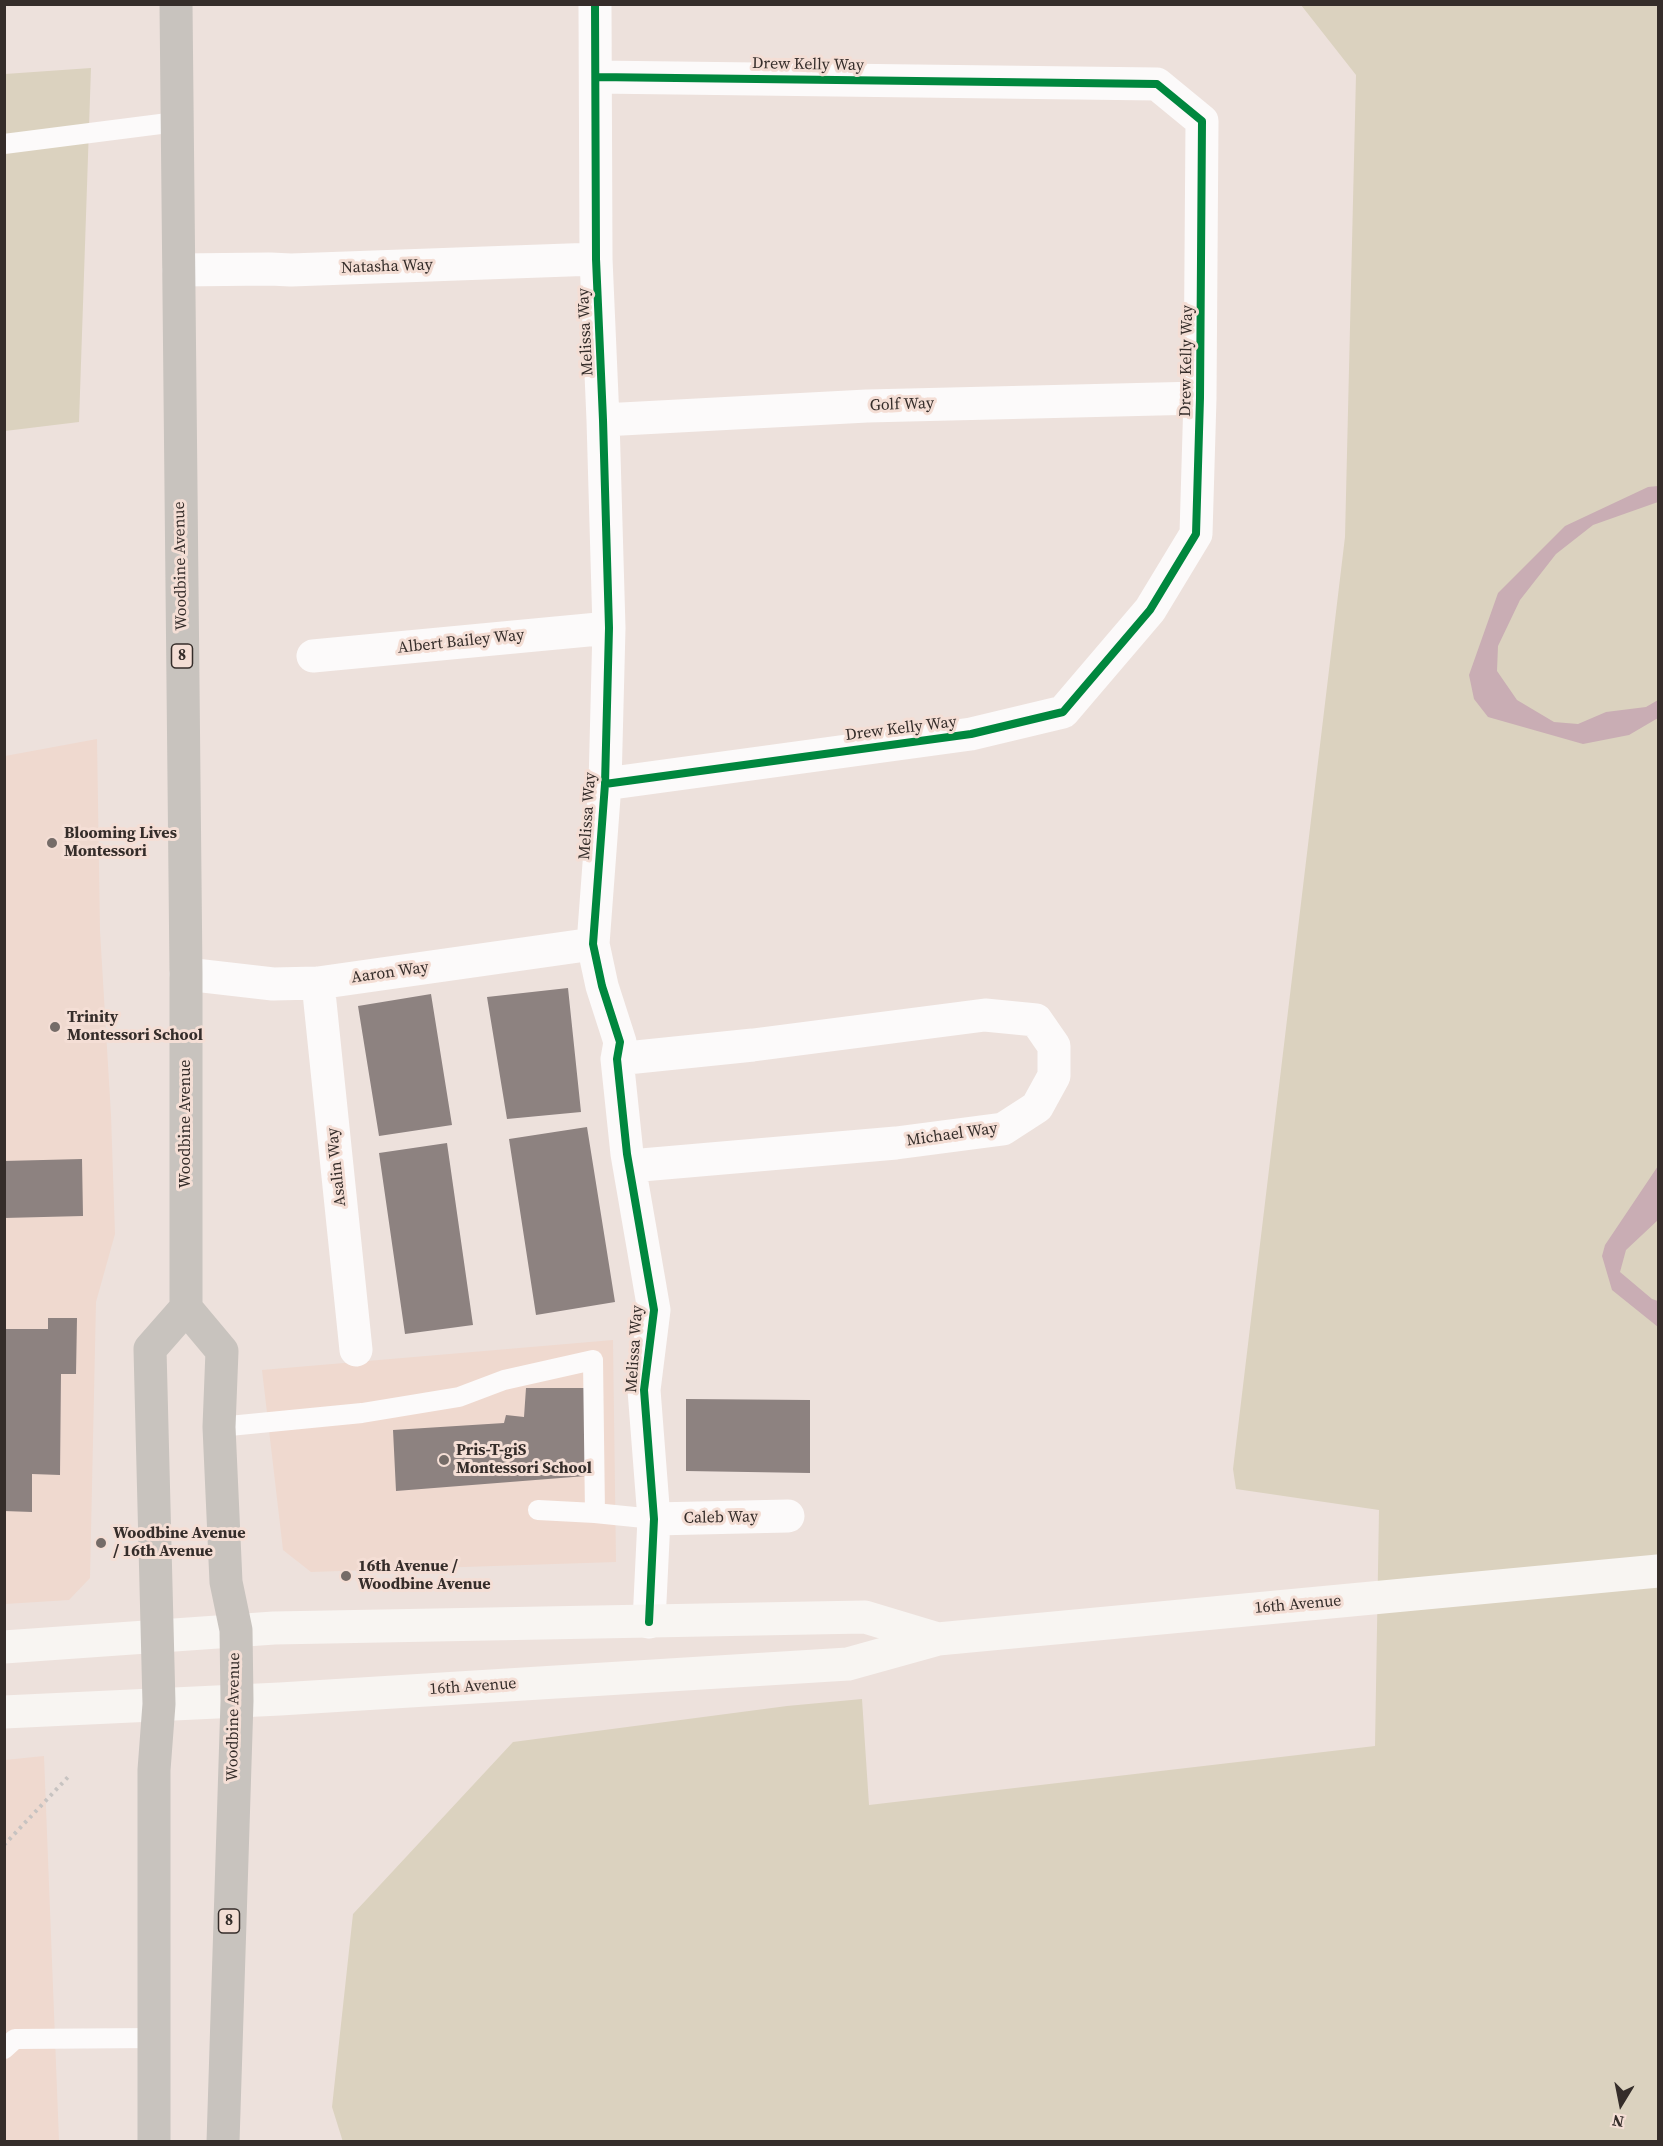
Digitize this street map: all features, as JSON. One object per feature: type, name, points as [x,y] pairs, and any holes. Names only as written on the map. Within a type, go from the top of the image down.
[{"type":"main road","name":"Woodbine Avenue","points":[[176,4],[186,974],[186,1308],[222,1351],[219,1427],[226,1582],[236,1630],[237,1701],[223,2142]]},
{"type":"main road","points":[[153,2142],[154,1770],[159,1704],[150,1349],[186,1308]]},
{"type":"main road","name":"16th Avenue","points":[[4,1712],[237,1701],[848,1664],[938,1639],[1659,1571]]},
{"type":"main road","name":"16th Avenue","points":[[4,1647],[236,1630],[865,1617],[938,1639]]},
{"type":"street","name":"Melissa Way","points":[[596,4],[596,259],[609,628],[605,784],[593,944],[602,986],[620,1042],[617,1059],[627,1154],[654,1310],[644,1389],[654,1519],[649,1622]]},
{"type":"street","name":"Drew Kelly Way","points":[[597,77],[1157,84],[1202,121],[1200,398],[1196,534],[1150,610],[1063,712],[970,734],[605,784]]},
{"type":"street","name":"Natasha Way","points":[[178,270],[291,270],[596,259]]},
{"type":"street","name":"Golf Way","points":[[603,420],[867,406],[1200,398]]},
{"type":"street","name":"Albert Bailey Way","points":[[313,656],[609,628]]},
{"type":"street","name":"Aaron Way","points":[[186,974],[273,984],[318,983],[593,944]]},
{"type":"street","name":"Asalin Way","points":[[318,983],[356,1350]]},
{"type":"street","name":"Michael Way","points":[[617,1059],[753,1045],[985,1015],[1036,1020],[1054,1046],[1054,1076],[1037,1107],[1003,1129],[896,1143],[630,1166]]},
{"type":"street","name":"Caleb Way","points":[[654,1519],[788,1516]]},
{"type":"lane","points":[[4,144],[176,122]]},
{"type":"lane","points":[[219,1427],[362,1413],[459,1397],[504,1380],[593,1360],[595,1513]]},
{"type":"lane","points":[[538,1510],[654,1519]]},
{"type":"lane","points":[[4,2049],[15,2038],[155,2038]]},
{"type":"path","points":[[4,1845],[69,1776]]},
{"type":"shaded area","points":[[1301,5],[1658,5],[1658,2141],[343,2142],[332,2107],[353,1914],[513,1742],[787,1706],[862,1699],[869,1805],[1375,1746],[1379,1510],[1236,1489],[1233,1469],[1345,537],[1356,75]]},
{"type":"shaded area","points":[[91,68],[79,422],[5,431],[5,74]]},
{"type":"shaded area","points":[[1658,486],[1658,502],[1593,525],[1556,554],[1520,600],[1498,646],[1497,671],[1517,700],[1554,722],[1578,724],[1606,712],[1646,707],[1658,700],[1658,718],[1629,735],[1583,744],[1488,717],[1474,699],[1469,675],[1498,593],[1565,526],[1648,487]]},
{"type":"shaded area","points":[[97,739],[100,931],[111,1115],[115,1234],[96,1302],[90,1578],[69,1600],[5,1604],[5,756]]},
{"type":"shaded area","points":[[1658,1166],[1658,1220],[1626,1250],[1620,1272],[1652,1299],[1658,1301],[1658,1327],[1612,1290],[1602,1256],[1605,1245]]},
{"type":"shaded area","name":"Pris-T-giS Montessori School","points":[[613,1340],[616,1562],[311,1572],[283,1550],[262,1370]]},
{"type":"shaded area","points":[[44,1756],[59,2141],[5,2142],[5,1760]]},
{"type":"building","points":[[568,988],[581,1112],[507,1119],[487,997]]},
{"type":"building","points":[[431,994],[452,1125],[379,1136],[358,1006]]},
{"type":"building","points":[[587,1127],[615,1302],[536,1315],[509,1139]]},
{"type":"building","points":[[447,1143],[473,1325],[405,1334],[379,1153]]},
{"type":"building","points":[[82,1159],[83,1216],[4,1218],[4,1161]]},
{"type":"building","points":[[48,1318],[77,1318],[76,1374],[61,1374],[60,1475],[32,1474],[32,1512],[4,1511],[4,1329],[48,1329]]},
{"type":"building","points":[[526,1388],[584,1388],[586,1476],[396,1491],[393,1430],[504,1423],[506,1415],[524,1417]]},
{"type":"building","points":[[686,1399],[810,1400],[810,1473],[686,1471]]},
{"type":"cycle path","points":[[595,4],[596,259],[609,628],[605,784],[593,944],[602,986],[620,1042],[617,1059],[627,1154],[654,1310],[644,1390],[654,1519],[649,1622]]},
{"type":"cycle path","points":[[596,77],[1157,84],[1202,121],[1200,398],[1196,534],[1150,610],[1063,712],[971,734],[605,784]]},
{"type":"place","name":"Blooming Lives Montessori","points":[[52,843]]},
{"type":"place","name":"Trinity Montessori School","points":[[55,1027]]},
{"type":"place","name":"Pris-T-giS Montessori School","points":[[444,1460]]},
{"type":"place","name":"Woodbine Avenue / 16th Avenue","points":[[101,1543]]},
{"type":"place","name":"16th Avenue / Woodbine Avenue","points":[[346,1576]]}]
